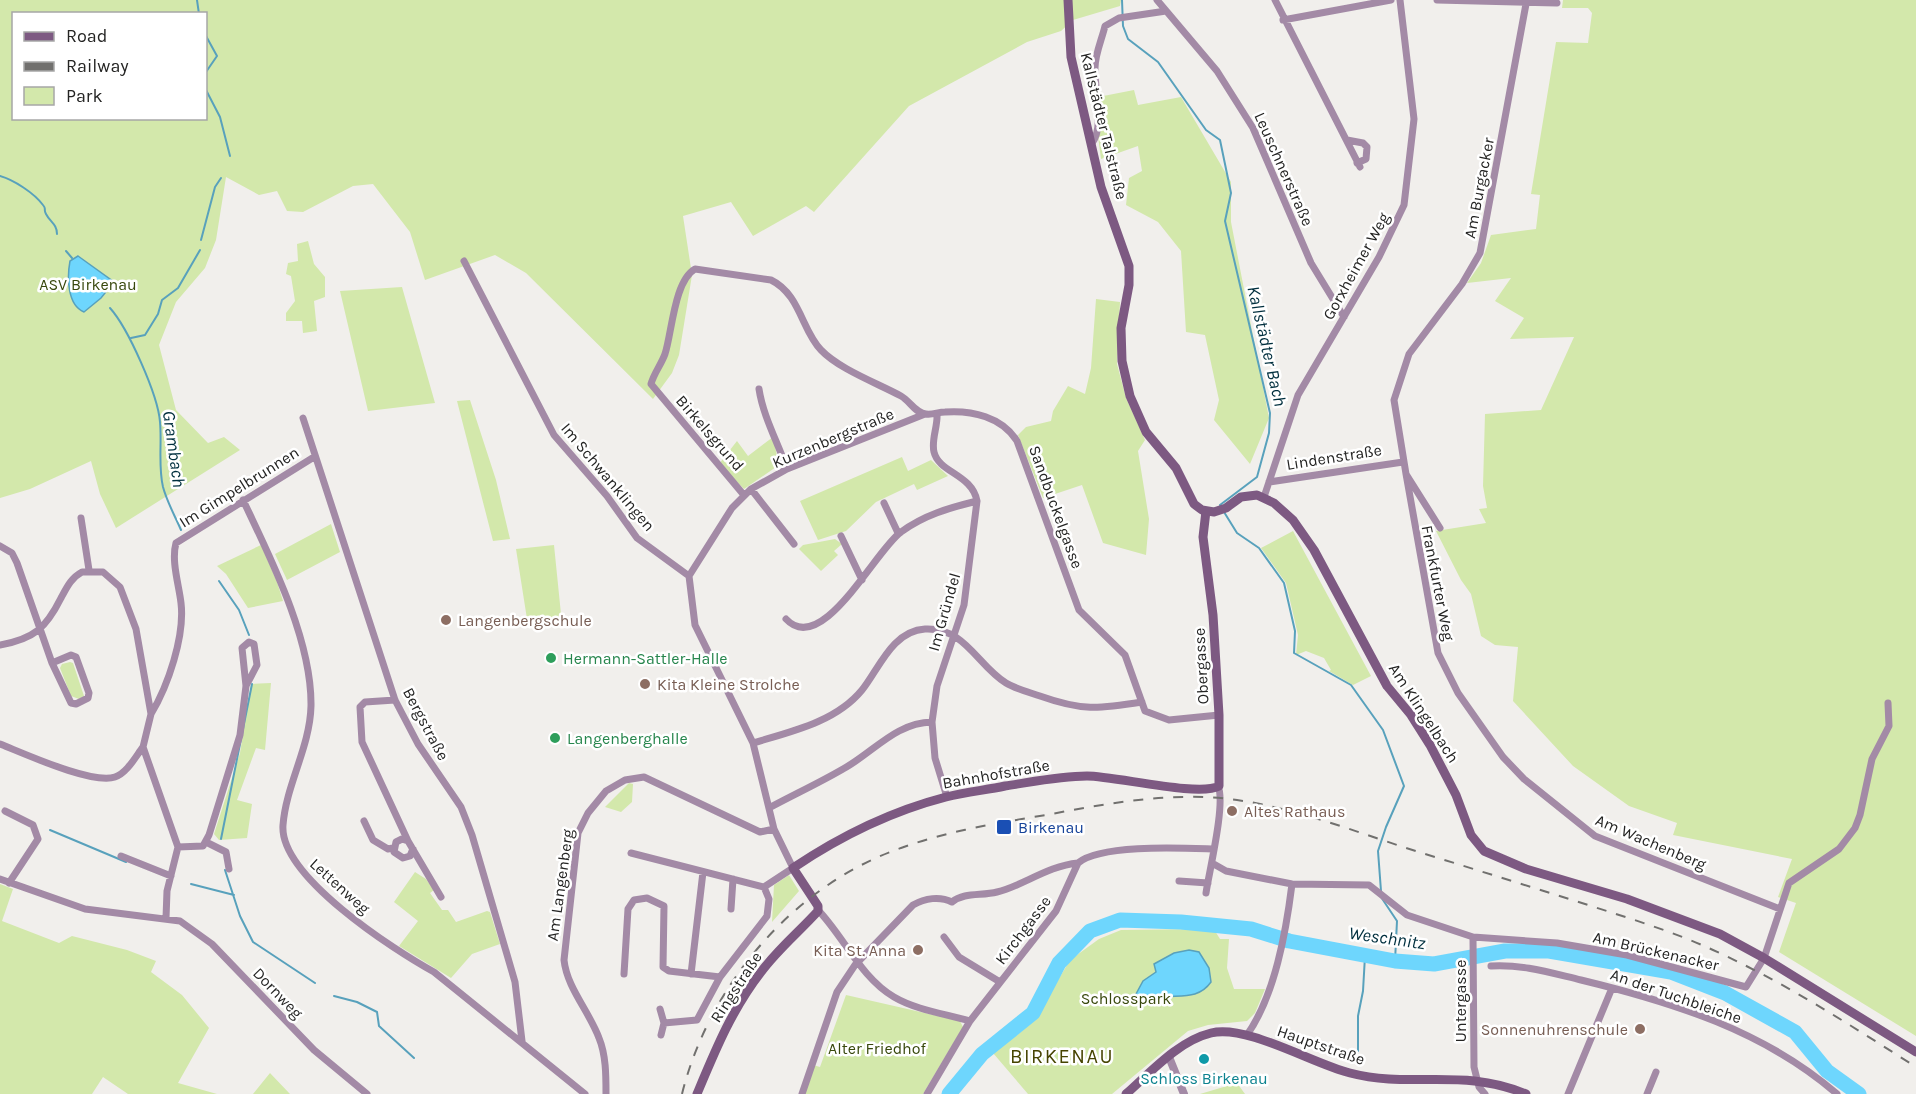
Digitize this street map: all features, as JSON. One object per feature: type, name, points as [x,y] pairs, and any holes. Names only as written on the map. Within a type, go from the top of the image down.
[{"type":"main road","name":"Kallstädter Talstraße","points":[[1068,0],[1071,57],[1101,187],[1129,266],[1129,285],[1121,328],[1122,361],[1130,396],[1146,432],[1176,468],[1194,504],[1206,511]]},
{"type":"main road","points":[[1206,511],[1223,509],[1249,494],[1264,497]]},
{"type":"main road","name":"Am Klingelbach","points":[[1264,497],[1285,512],[1314,550],[1387,686],[1411,715],[1435,754],[1456,795],[1471,835],[1484,852],[1526,869],[1677,916],[1720,934],[1764,958],[1916,1052]]},
{"type":"main road","name":"Obergasse","points":[[1206,511],[1203,537],[1210,574],[1219,715],[1220,783],[1218,786]]},
{"type":"main road","name":"Bahnhofstraße","points":[[793,868],[829,844],[910,808],[947,796],[1089,776],[1181,788],[1218,786]]},
{"type":"main road","points":[[793,868],[818,910]]},
{"type":"main road","name":"Ringstraße","points":[[697,1094],[735,1010],[761,972],[788,939],[818,910]]},
{"type":"main road","name":"Hauptstraße","points":[[1126,1094],[1168,1057],[1188,1043],[1211,1033],[1247,1035],[1360,1076],[1477,1080],[1526,1094]]},
{"type":"street","name":"Leuschnerstraße","points":[[1157,0],[1217,71],[1253,128],[1311,263],[1344,317]]},
{"type":"street","points":[[1275,0],[1283,20],[1359,165],[1366,159],[1367,147],[1363,143],[1347,140]]},
{"type":"street","points":[[1283,20],[1391,0]]},
{"type":"street","name":"Gorxheimer Weg","points":[[1264,497],[1298,395],[1389,238],[1404,205],[1414,119],[1400,0]]},
{"type":"street","points":[[1437,0],[1557,3]]},
{"type":"street","name":"Am Burgacker","points":[[1406,474],[1394,400],[1409,354],[1462,284],[1480,253],[1526,4]]},
{"type":"street","points":[[1092,143],[1096,139],[1097,118],[1094,67],[1105,26],[1119,18],[1166,11]]},
{"type":"street","name":"Im Schwanklingen","points":[[465,261],[554,435],[607,496],[637,538],[689,576]]},
{"type":"street","name":"Birkelsgrund","points":[[743,494],[698,437],[654,391],[651,384],[653,375],[666,352],[673,314],[686,280],[695,269],[771,280],[779,284],[797,308],[820,350],[904,398],[918,411],[926,414]]},
{"type":"street","points":[[759,389],[761,406],[773,429],[787,469]]},
{"type":"street","name":"Sandbuckelgasse","points":[[926,414],[945,412],[986,417],[998,421],[1011,431],[1017,441],[1079,610],[1125,655],[1142,702]]},
{"type":"street","name":"Kurzenbergstraße","points":[[689,576],[743,494],[787,469],[926,414]]},
{"type":"street","points":[[786,619],[793,627],[805,630],[816,626],[862,580],[898,533],[935,512],[977,501],[972,488],[940,463],[934,453],[938,414]]},
{"type":"street","name":"Bergstraße","points":[[303,418],[395,700],[418,744],[461,807],[472,835],[515,982],[522,1041]]},
{"type":"street","name":"Im Gimpelbrunnen","points":[[151,714],[165,690],[172,670],[182,607],[176,543],[314,457]]},
{"type":"street","name":"Lindenstraße","points":[[1269,482],[1403,462]]},
{"type":"street","points":[[1406,474],[1440,528]]},
{"type":"street","name":"Frankfurter Weg","points":[[1406,474],[1435,641],[1446,673],[1458,693]]},
{"type":"street","points":[[751,489],[794,544]]},
{"type":"street","name":"Lettenweg","points":[[243,500],[285,590],[310,687],[311,706],[307,734],[284,818],[283,836],[288,852],[299,869],[366,928],[407,957],[435,972],[585,1094]]},
{"type":"street","name":"Im Gründel","points":[[947,796],[935,758],[932,722],[937,686],[964,605],[970,575],[977,501]]},
{"type":"street","points":[[884,503],[898,533]]},
{"type":"street","points":[[81,519],[89,570]]},
{"type":"street","points":[[841,536],[862,580]]},
{"type":"street","points":[[0,546],[12,553],[17,563],[52,663],[72,705],[88,698],[89,693],[76,657],[71,655],[52,663]]},
{"type":"street","points":[[0,645],[15,643],[40,630],[52,616],[69,582],[79,573],[89,570],[103,572],[114,579],[127,602],[136,629],[151,714],[144,747],[119,775],[106,778],[49,764],[0,744]]},
{"type":"street","points":[[631,853],[764,887],[793,868],[774,829],[753,744],[695,625],[689,576]]},
{"type":"street","points":[[753,744],[799,730],[832,714],[861,691],[889,650],[909,634],[925,629],[953,635],[967,644],[1000,678],[1020,690],[1083,709],[1142,702],[1147,713],[1164,720],[1219,715]]},
{"type":"street","points":[[178,847],[198,848],[206,842],[235,754],[246,686],[242,648],[249,642],[254,644],[256,665],[246,686]]},
{"type":"street","name":"Am Wachenberg","points":[[1458,693],[1503,757],[1524,779],[1588,831],[1604,840],[1780,909]]},
{"type":"street","points":[[395,700],[365,702],[360,707],[362,742],[408,841],[441,897]]},
{"type":"street","name":"Am Brückenacker","points":[[1473,937],[1557,943],[1627,955],[1746,987],[1764,958],[1792,880],[1839,849],[1855,828],[1872,759],[1889,726],[1888,703]]},
{"type":"street","points":[[769,808],[845,768],[900,729],[918,722],[932,722]]},
{"type":"street","points":[[144,747],[178,847],[171,876],[166,918]]},
{"type":"street","name":"Am Langenberg","points":[[606,1094],[605,1063],[599,1037],[567,977],[564,960],[578,833],[588,813],[606,791],[626,780],[644,777],[760,832],[774,829]]},
{"type":"street","name":"Obergasse","points":[[1206,893],[1221,806],[1218,786]]},
{"type":"street","points":[[5,811],[33,825],[38,839],[9,883]]},
{"type":"street","points":[[364,821],[371,842],[388,849],[393,848],[399,840],[408,841]]},
{"type":"street","points":[[206,842],[226,852],[229,869]]},
{"type":"street","points":[[802,1094],[833,999],[858,962],[913,905],[920,901],[945,898],[952,902],[957,897],[999,892],[1036,875],[1078,863],[1087,856],[1101,853],[1176,847],[1212,849]]},
{"type":"street","points":[[393,848],[396,855],[403,858],[410,856],[413,849]]},
{"type":"street","points":[[121,856],[171,876]]},
{"type":"street","name":"Kirchgasse","points":[[927,1094],[970,1021],[1056,911],[1078,863]]},
{"type":"street","name":"Untergasse","points":[[1212,863],[1226,871],[1292,884],[1363,884],[1376,889],[1407,915],[1473,937],[1474,1067],[1477,1080]]},
{"type":"street","points":[[691,974],[703,872]]},
{"type":"street","name":"Dornweg","points":[[0,879],[85,909],[180,921],[212,944],[314,1050],[367,1094]]},
{"type":"street","points":[[731,909],[733,879]]},
{"type":"street","points":[[1179,881],[1208,883]]},
{"type":"street","points":[[1247,1035],[1262,1011],[1269,993],[1287,921],[1292,884]]},
{"type":"street","points":[[664,1023],[697,1020],[720,977],[767,916],[770,899],[764,887]]},
{"type":"street","points":[[624,974],[628,909],[634,900],[641,898],[658,902],[665,909],[661,962],[663,967],[691,974],[720,977]]},
{"type":"street","points":[[818,910],[858,962],[893,997],[970,1021]]},
{"type":"street","points":[[944,937],[959,957],[1000,982]]},
{"type":"street","name":"An der Tuchbleiche","points":[[1491,966],[1521,966],[1612,988],[1734,1028],[1793,1063],[1837,1094]]},
{"type":"street","points":[[1568,1094],[1612,988]]},
{"type":"street","points":[[660,1010],[664,1023],[661,1035]]},
{"type":"street","points":[[1168,1057],[1184,1094]]},
{"type":"street","points":[[1647,1094],[1656,1072]]},
{"type":"street","points":[[1477,1080],[1485,1094]]},
{"type":"green space","name":"ASV Birkenau","points":[[0,0],[1121,0],[1120,6],[1073,20],[1061,31],[1027,42],[909,106],[814,212],[806,206],[753,236],[731,202],[683,216],[692,275],[679,355],[672,373],[653,399],[526,273],[495,255],[425,280],[410,232],[373,184],[353,186],[303,212],[287,211],[277,191],[259,195],[226,177],[216,240],[205,268],[176,302],[159,345],[176,410],[208,443],[224,437],[240,450],[116,528],[100,494],[91,461],[30,489],[0,498]]},
{"type":"green space","points":[[1563,0],[1916,0],[1916,1036],[1779,952],[1796,903],[1778,897],[1792,859],[1673,835],[1677,823],[1629,806],[1573,766],[1513,701],[1518,647],[1495,645],[1481,636],[1471,594],[1461,580],[1436,531],[1486,523],[1479,509],[1487,508],[1483,486],[1485,414],[1541,410],[1574,337],[1510,339],[1524,318],[1495,301],[1511,278],[1467,283],[1481,263],[1491,235],[1536,229],[1540,195],[1531,194],[1556,42],[1588,43],[1592,13],[1588,8],[1562,8]]},
{"type":"green space","points":[[1134,90],[1138,105],[1181,97],[1231,182],[1231,222],[1269,418],[1250,464],[1214,420],[1219,400],[1205,335],[1186,332],[1181,251],[1158,222],[1126,205],[1129,178],[1142,171],[1138,146],[1101,159],[1093,98]]},
{"type":"green space","points":[[308,241],[314,264],[325,277],[325,297],[314,301],[317,331],[303,333],[302,321],[286,321],[286,313],[295,301],[291,276],[286,274],[288,263],[298,261],[297,244]]},
{"type":"green space","points":[[402,287],[435,403],[368,411],[340,291]]},
{"type":"green space","points":[[1096,299],[1120,302],[1117,364],[1126,398],[1145,440],[1138,451],[1149,519],[1146,555],[1103,543],[1082,485],[1043,498],[1018,435],[1026,427],[1051,421],[1053,411],[1068,386],[1085,394],[1091,368]]},
{"type":"green space","points":[[470,400],[496,480],[510,539],[493,541],[457,401]]},
{"type":"green space","points":[[773,437],[779,465],[744,489],[719,464],[737,441],[748,456]]},
{"type":"green space","points":[[902,457],[908,471],[931,460],[948,476],[917,490],[914,484],[876,502],[846,531],[818,540],[800,501]]},
{"type":"green space","points":[[331,524],[340,552],[287,580],[275,554]]},
{"type":"green space","points":[[1293,531],[1371,676],[1353,685],[1329,671],[1331,670],[1324,658],[1306,651],[1296,655],[1298,635],[1286,583],[1261,548]]},
{"type":"green space","points":[[835,539],[842,544],[834,551],[838,555],[821,571],[799,549],[803,545]]},
{"type":"green space","points":[[261,545],[283,601],[248,608],[226,574],[217,566]]},
{"type":"green space","points":[[554,545],[562,624],[527,619],[516,549]]},
{"type":"green space","points":[[73,663],[84,696],[79,699],[71,696],[60,668],[62,664]]},
{"type":"green space","points":[[271,683],[265,750],[256,748],[237,800],[252,804],[247,838],[219,840],[214,834],[240,753],[251,684]]},
{"type":"green space","points":[[629,783],[633,784],[632,802],[621,812],[605,807]]},
{"type":"green space","points":[[415,872],[426,879],[434,890],[430,893],[442,910],[448,910],[456,922],[487,911],[490,912],[500,944],[472,954],[451,978],[399,946],[418,921],[394,902]]},
{"type":"green space","points":[[789,875],[799,891],[772,922],[774,885]]},
{"type":"green space","points":[[0,884],[13,889],[2,921],[59,943],[72,936],[127,950],[156,961],[151,972],[182,995],[209,1028],[178,1083],[217,1094],[128,1094],[103,1077],[92,1094],[0,1094]]},
{"type":"green space","name":"Schlosspark","points":[[1205,929],[1215,931],[1220,939],[1229,939],[1227,968],[1234,989],[1265,989],[1255,1013],[1247,1021],[1208,1025],[1188,1031],[1112,1094],[1028,1094],[993,1053],[1036,1017],[1070,960],[1099,939],[1121,930]]},
{"type":"green space","name":"Alter Friedhof","points":[[846,995],[960,1021],[963,1027],[923,1094],[804,1094],[813,1065],[820,1067]]},
{"type":"green space","points":[[270,1073],[290,1094],[253,1094]]},
{"type":"green space","points":[[1237,1083],[1245,1094],[1200,1094]]},
{"type":"water","points":[[78,256],[114,282],[101,298],[84,312],[78,308],[71,297],[69,282],[70,261]]},
{"type":"water","points":[[1189,950],[1199,952],[1209,968],[1211,982],[1196,994],[1158,998],[1140,1004],[1136,994],[1143,981],[1156,972],[1154,964],[1174,953]]},
{"type":"waterway","name":"Grambach","points":[[197,0],[199,12]]},
{"type":"waterway","name":"Kallstädter Bach","points":[[1122,0],[1123,26],[1128,39],[1158,62],[1206,130],[1220,140],[1231,193],[1225,221],[1270,413],[1269,433],[1257,477],[1220,505],[1221,507]]},
{"type":"waterway","name":"Grambach","points":[[207,38],[217,56],[207,71]]},
{"type":"waterway","name":"Grambach","points":[[207,92],[220,117],[230,156]]},
{"type":"waterway","name":"Grambach","points":[[0,176],[23,187],[39,200],[55,225],[57,234]]},
{"type":"waterway","name":"Grambach","points":[[201,240],[215,187],[221,178]]},
{"type":"waterway","name":"Grambach","points":[[131,338],[145,335],[158,314],[162,300],[178,288],[200,250]]},
{"type":"waterway","name":"Grambach","points":[[66,251],[72,258]]},
{"type":"waterway","name":"Grambach","points":[[110,308],[125,330],[154,396],[160,422],[163,487],[181,530]]},
{"type":"waterway","name":"Kallstädter Bach","points":[[1224,512],[1237,533],[1259,548],[1284,583],[1295,631],[1294,653],[1351,685],[1383,730],[1404,786],[1378,851],[1381,891]]},
{"type":"waterway","name":"Grambach","points":[[219,581],[239,610],[249,635]]},
{"type":"waterway","name":"Grambach","points":[[221,839],[252,684]]},
{"type":"waterway","points":[[50,830],[126,862]]},
{"type":"waterway","name":"Grambach","points":[[225,870],[240,916],[253,942],[315,983]]},
{"type":"waterway","points":[[191,884],[234,895]]},
{"type":"waterway","name":"Kallstädter Bach","points":[[1381,897],[1397,921],[1395,961]]},
{"type":"waterway","name":"Weschnitz","points":[[949,1094],[982,1054],[1033,1013],[1059,963],[1090,931],[1120,920],[1181,922],[1251,929],[1289,941],[1395,961],[1434,964],[1505,951],[1549,951],[1671,972],[1725,993],[1795,1032],[1827,1071],[1859,1094]]},
{"type":"waterway","points":[[1358,1051],[1358,1016],[1363,991],[1365,956]]},
{"type":"waterway","name":"Grambach","points":[[334,996],[357,1002],[377,1012],[379,1026],[414,1058]]},
{"type":"railway","points":[[682,1094],[695,1054],[713,1015],[735,978],[762,944],[792,913],[825,887],[862,865],[901,848],[973,828],[1117,803],[1189,797],[1237,800],[1284,809],[1666,931],[1713,950],[1765,976],[1916,1067]]},
{"type":"place","name":"Langenbergschule","points":[[446,620]]},
{"type":"place","name":"Hermann-Sattler-Halle","points":[[551,658]]},
{"type":"place","name":"Kita Kleine Strolche","points":[[645,684]]},
{"type":"place","name":"Langenberghalle","points":[[555,738]]},
{"type":"place","name":"Altes Rathaus","points":[[1232,811]]},
{"type":"place","name":"Birkenau","points":[[1004,827]]},
{"type":"place","name":"Kita St. Anna","points":[[918,950]]},
{"type":"place","name":"Sonnenuhrenschule","points":[[1640,1029]]},
{"type":"place","name":"Schloss Birkenau","points":[[1204,1059]]},
{"type":"district","name":"BIRKENAU","points":[[1062,1056]]}]
